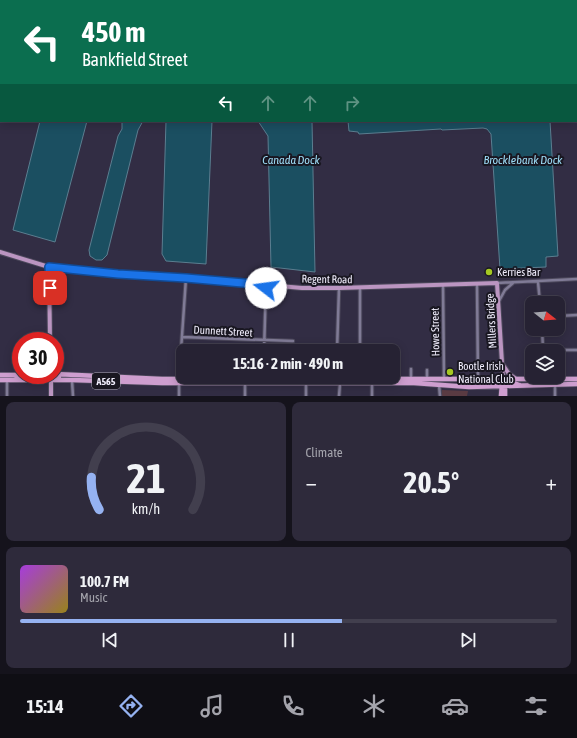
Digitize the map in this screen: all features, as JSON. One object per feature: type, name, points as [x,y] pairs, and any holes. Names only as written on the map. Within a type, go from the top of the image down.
[{"type":"highway","points":[[0,375],[12,375]]},
{"type":"highway","name":"A565","points":[[64,375],[176,381]]},
{"type":"highway","points":[[64,378],[87,381]]},
{"type":"highway","name":"A565","points":[[64,379],[87,381],[176,381]]},
{"type":"highway","name":"A565","points":[[400,379],[478,380],[519,385],[577,384]]},
{"type":"highway","name":"A565","points":[[400,383],[469,386],[503,383],[516,379],[577,380]]},
{"type":"highway","name":"A565","points":[[0,380],[12,380]]},
{"type":"highway","name":"Millers Bridge","points":[[501,396],[503,383]]},
{"type":"highway","name":"Millers Bridge","points":[[503,383],[505,396]]},
{"type":"main road","name":"Regent Road","points":[[0,252],[49,267],[118,274],[266,285],[360,288],[498,283]]},
{"type":"main road","points":[[49,267],[50,332]]},
{"type":"main road","name":"Millers Bridge","points":[[498,283],[503,383]]},
{"type":"main road","points":[[502,361],[505,369],[516,379]]},
{"type":"main road","points":[[51,384],[51,396]]},
{"type":"street","points":[[182,344],[186,278]]},
{"type":"street","name":"Regent Road","points":[[498,283],[577,279]]},
{"type":"street","points":[[538,282],[539,296]]},
{"type":"street","points":[[498,302],[505,290],[514,283]]},
{"type":"street","points":[[477,284],[478,380]]},
{"type":"street","points":[[264,341],[266,285]]},
{"type":"street","name":"Howe Street","points":[[443,285],[444,380]]},
{"type":"street","points":[[337,344],[339,288]]},
{"type":"street","points":[[360,288],[360,344]]},
{"type":"street","points":[[565,316],[577,315]]},
{"type":"street","name":"Dunnett Street","points":[[182,337],[293,341]]},
{"type":"street","points":[[565,350],[577,350]]},
{"type":"street","points":[[411,370],[411,379]]},
{"type":"street","points":[[427,379],[428,370]]},
{"type":"street","points":[[7,380],[7,396]]},
{"type":"street","points":[[72,380],[73,396]]},
{"type":"street","points":[[179,384],[179,396]]},
{"type":"street","points":[[245,384],[245,396]]},
{"type":"street","points":[[306,384],[306,396]]},
{"type":"street","points":[[339,396],[340,384]]},
{"type":"street","points":[[372,384],[372,396]]},
{"type":"street","points":[[439,385],[440,396]]},
{"type":"street","points":[[555,396],[556,385]]},
{"type":"shaded area","points":[[442,390],[468,391],[467,396],[442,396]]},
{"type":"water","points":[[40,122],[87,122],[55,242],[13,230]]},
{"type":"water","points":[[122,122],[142,122],[138,130],[107,255],[102,260],[96,260],[90,256],[89,250],[118,136],[122,129]]},
{"type":"water","points":[[166,122],[212,122],[206,264],[166,261],[162,254]]},
{"type":"water","name":"Canada Dock","points":[[259,122],[312,122],[315,272],[271,267],[268,136]]},
{"type":"water","name":"Brocklebank Dock","points":[[348,122],[550,122],[558,256],[546,257],[546,267],[500,269],[491,134],[487,129],[441,129],[359,134],[358,132],[349,131]]},
{"type":"place","name":"Kerries Bar","points":[[489,272]]},
{"type":"place","name":"Bootle Irish National Club","points":[[450,372]]},
{"type":"route","points":[[50,288],[49,267],[118,274],[266,285],[266,288]]}]
